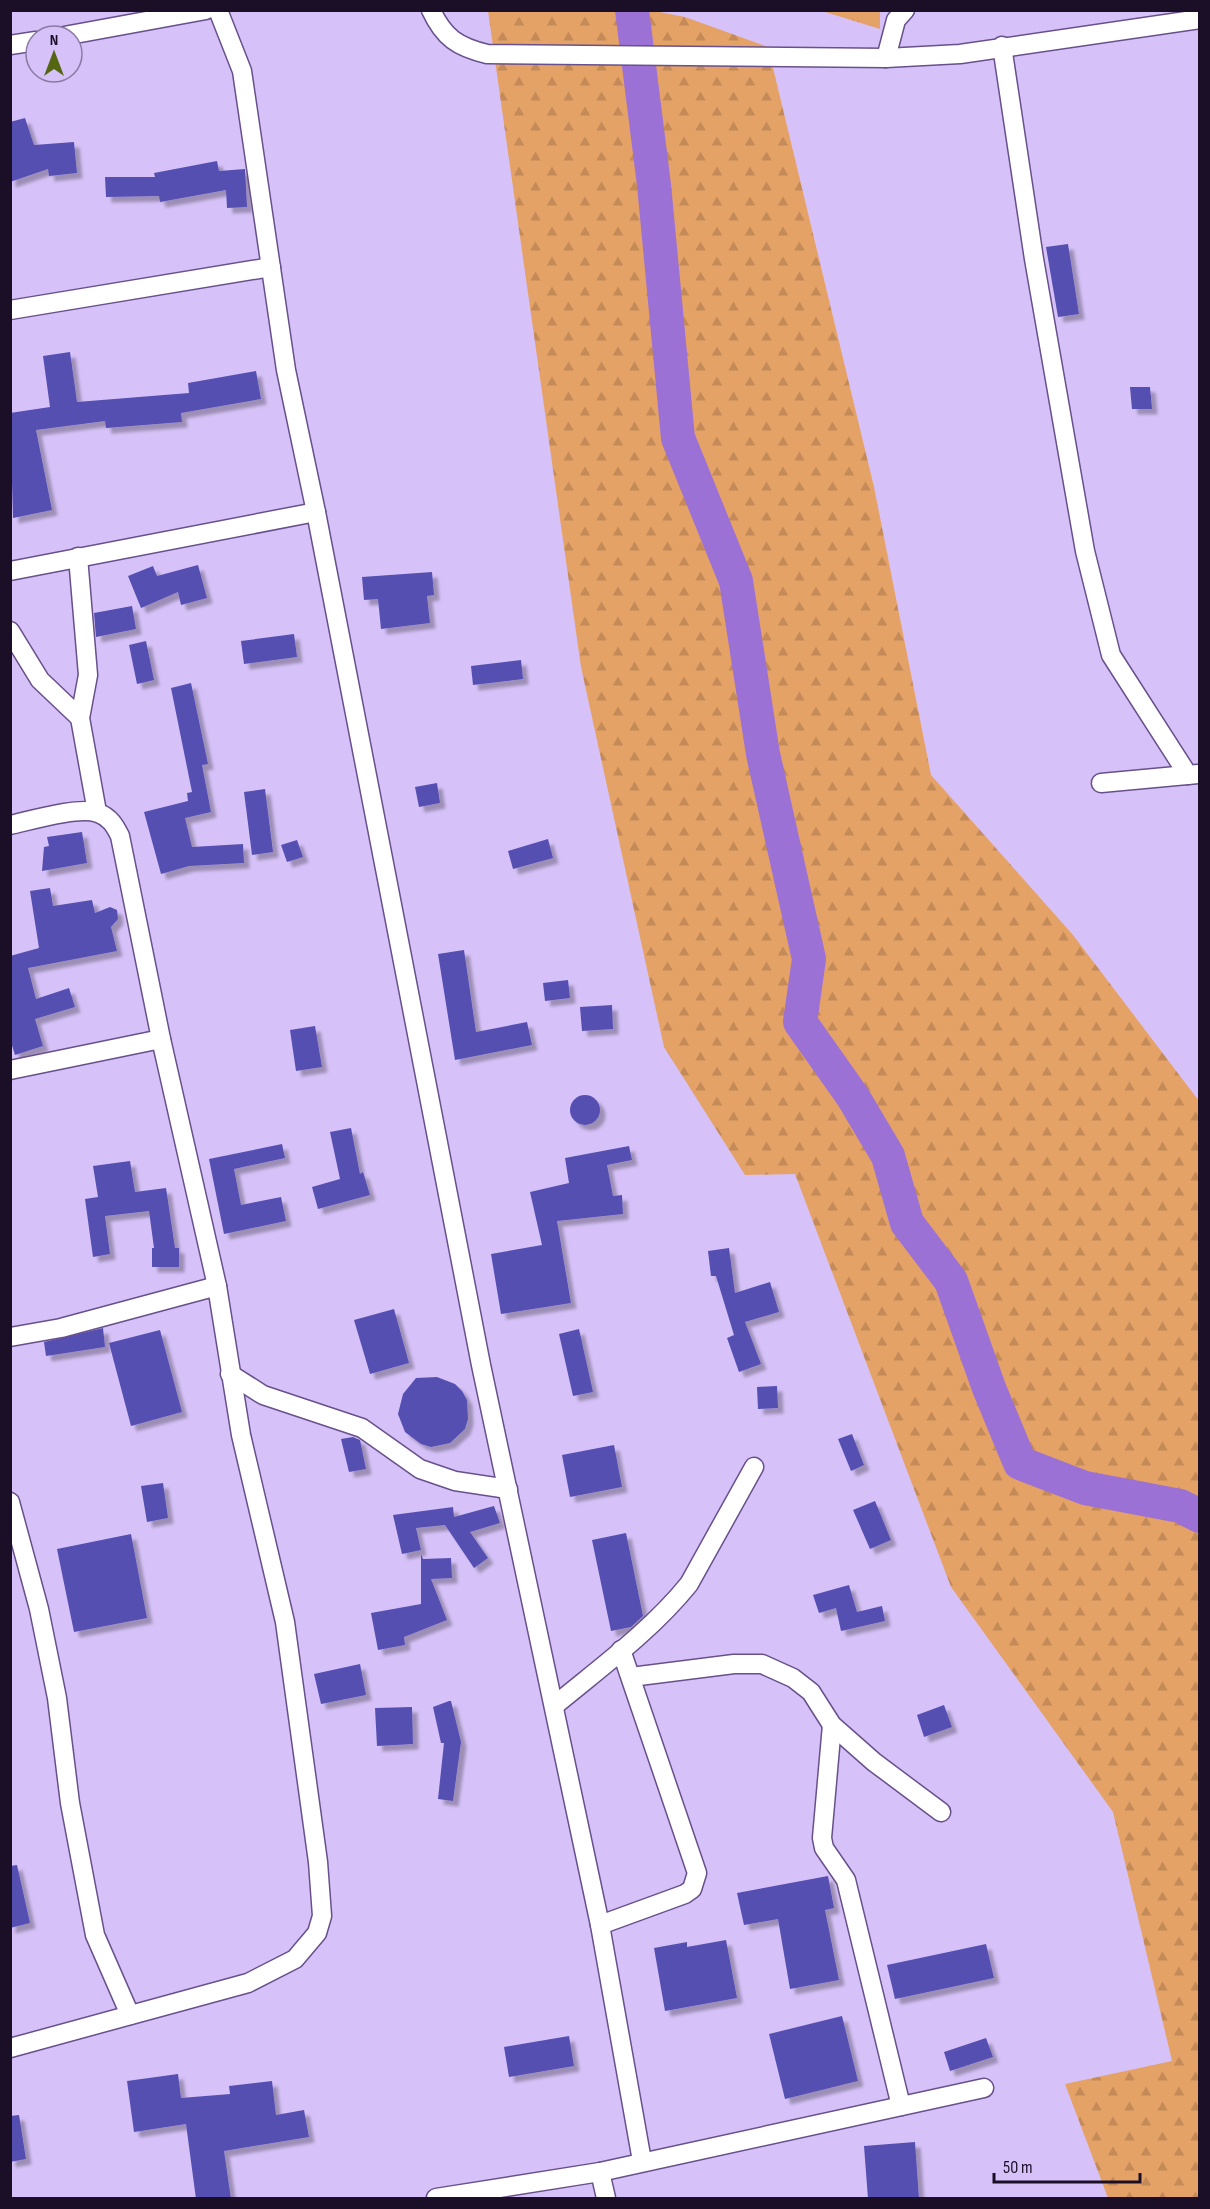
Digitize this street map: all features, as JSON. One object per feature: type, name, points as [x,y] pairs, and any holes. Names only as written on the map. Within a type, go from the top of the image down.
[{"type":"street","points":[[84,32],[207,10]]},
{"type":"street","points":[[218,10],[242,71],[286,370],[316,512],[481,1365],[600,1925],[642,2161]]},
{"type":"street","points":[[431,10],[440,30],[466,49],[487,54],[886,58],[960,54],[1002,46],[1200,19]]},
{"type":"street","points":[[886,58],[896,20],[905,10]]},
{"type":"street","points":[[1002,46],[1034,259],[1085,551],[1111,655],[1194,774],[1101,783]]},
{"type":"street","points":[[10,310],[271,267]]},
{"type":"street","points":[[10,571],[316,512]]},
{"type":"street","points":[[78,557],[88,675],[80,718],[97,812]]},
{"type":"street","points":[[10,631],[40,680],[80,718]]},
{"type":"street","points":[[10,825],[83,811],[97,812],[114,825],[120,836],[161,1039],[217,1286],[241,1435],[285,1622],[318,1862],[322,1916],[317,1934],[295,1959],[248,1983],[10,2048]]},
{"type":"street","points":[[10,1070],[161,1039]]},
{"type":"street","points":[[10,1337],[61,1328],[217,1286]]},
{"type":"street","points":[[230,1374],[263,1395],[362,1428],[420,1469],[455,1481],[508,1489]]},
{"type":"street","points":[[554,1706],[656,1621],[689,1584],[754,1467]]},
{"type":"street","points":[[10,1502],[42,1620],[57,1698],[70,1803],[95,1935],[130,2015]]},
{"type":"street","points":[[600,1925],[685,1894],[692,1889],[697,1874],[621,1650]]},
{"type":"street","points":[[630,1677],[743,1663],[762,1664],[793,1678],[811,1692],[832,1725],[874,1762],[941,1812]]},
{"type":"street","points":[[832,1725],[822,1838],[827,1853],[846,1880],[901,2106]]},
{"type":"street","points":[[436,2199],[600,2172],[984,2088]]},
{"type":"street","points":[[600,2172],[606,2199]]},
{"type":"green space","points":[[488,11],[655,11],[685,17],[768,47],[874,487],[931,775],[1073,935],[1199,1101],[1199,2198],[1108,2198],[1065,2084],[1172,2061],[1113,1812],[951,1587],[795,1174],[745,1175],[664,1047],[581,667]]},
{"type":"green space","points":[[822,11],[880,11],[880,29]]},
{"type":"building","points":[[25,118],[34,145],[74,142],[77,173],[49,176],[48,169],[10,182],[10,122]]},
{"type":"building","points":[[217,161],[219,171],[245,169],[247,207],[227,208],[226,190],[160,202],[159,196],[106,197],[105,177],[155,177],[154,173]]},
{"type":"building","points":[[1068,244],[1079,314],[1058,317],[1046,247]]},
{"type":"building","points":[[70,352],[77,402],[189,393],[188,383],[256,371],[261,399],[181,413],[182,422],[106,428],[105,421],[36,430],[52,510],[13,518],[10,413],[50,407],[43,356]]},
{"type":"building","points":[[1130,387],[1150,387],[1152,409],[1132,409]]},
{"type":"building","points":[[198,565],[207,598],[181,605],[178,592],[141,608],[128,576],[153,566],[157,576]]},
{"type":"building","points":[[432,572],[434,595],[427,596],[430,623],[381,629],[378,599],[364,600],[362,577]]},
{"type":"building","points":[[132,606],[136,629],[96,637],[94,613]]},
{"type":"building","points":[[294,634],[297,657],[244,664],[241,641]]},
{"type":"building","points":[[146,641],[154,680],[137,684],[129,645]]},
{"type":"building","points":[[521,660],[523,679],[473,685],[471,666]]},
{"type":"building","points":[[191,683],[208,764],[202,765],[211,812],[185,818],[192,847],[243,844],[244,863],[189,866],[161,874],[144,812],[188,801],[187,793],[192,792],[171,688]]},
{"type":"building","points":[[437,783],[440,803],[419,807],[415,787]]},
{"type":"building","points":[[265,789],[273,852],[252,855],[244,792]]},
{"type":"building","points":[[82,832],[87,863],[42,871],[44,847],[49,846],[47,837]]},
{"type":"building","points":[[548,839],[553,858],[513,869],[508,851]]},
{"type":"building","points":[[297,840],[303,857],[287,862],[281,845]]},
{"type":"building","points":[[50,888],[53,906],[92,900],[95,913],[110,907],[117,910],[118,919],[111,927],[117,951],[28,968],[36,999],[69,988],[75,1007],[35,1019],[43,1046],[15,1055],[10,1039],[10,956],[39,948],[30,891]]},
{"type":"building","points":[[464,950],[476,1032],[527,1022],[532,1045],[455,1060],[438,954]]},
{"type":"building","points":[[568,980],[570,998],[545,1001],[543,983]]},
{"type":"building","points":[[612,1005],[613,1029],[582,1031],[580,1007]]},
{"type":"building","points":[[315,1026],[322,1067],[296,1071],[290,1030]]},
{"type":"building","points":[[585,1095],[591,1096],[599,1104],[599,1116],[591,1124],[585,1125],[579,1124],[571,1116],[570,1110],[571,1104],[579,1096]]},
{"type":"building","points":[[351,1128],[360,1174],[363,1172],[370,1195],[318,1209],[312,1187],[340,1179],[330,1132]]},
{"type":"building","points":[[282,1144],[285,1158],[234,1169],[241,1205],[281,1197],[286,1221],[224,1234],[209,1159]]},
{"type":"building","points":[[629,1146],[632,1160],[607,1165],[613,1196],[622,1195],[623,1214],[557,1221],[571,1303],[501,1314],[491,1254],[542,1245],[530,1192],[569,1183],[565,1158]]},
{"type":"building","points":[[130,1161],[135,1192],[166,1188],[175,1248],[179,1248],[179,1267],[152,1267],[152,1248],[154,1248],[149,1211],[105,1216],[110,1254],[93,1257],[85,1199],[98,1197],[93,1166]]},
{"type":"building","points":[[729,1248],[735,1293],[770,1282],[779,1312],[745,1322],[761,1364],[739,1372],[727,1338],[734,1335],[716,1276],[711,1276],[708,1251]]},
{"type":"building","points":[[394,1309],[409,1363],[370,1374],[354,1320]]},
{"type":"building","points":[[103,1328],[105,1347],[46,1356],[44,1342]]},
{"type":"building","points":[[579,1329],[593,1392],[573,1396],[559,1334]]},
{"type":"building","points":[[160,1330],[182,1412],[131,1426],[109,1343]]},
{"type":"building","points":[[437,1377],[455,1384],[462,1391],[467,1400],[468,1419],[465,1429],[450,1443],[431,1447],[421,1444],[405,1432],[398,1414],[403,1394],[416,1378]]},
{"type":"building","points":[[777,1386],[778,1408],[758,1409],[757,1387]]},
{"type":"building","points":[[852,1434],[864,1465],[851,1471],[838,1439]]},
{"type":"building","points":[[353,1437],[360,1440],[366,1469],[349,1472],[341,1439]]},
{"type":"building","points":[[614,1445],[622,1487],[570,1497],[562,1455]]},
{"type":"building","points":[[163,1483],[168,1518],[147,1522],[141,1486]]},
{"type":"building","points":[[875,1501],[891,1540],[870,1549],[853,1510]]},
{"type":"building","points":[[494,1506],[500,1523],[470,1532],[488,1558],[474,1568],[445,1525],[416,1528],[421,1550],[402,1554],[393,1515],[453,1507],[454,1517]]},
{"type":"building","points":[[626,1533],[643,1616],[631,1627],[611,1631],[592,1540]]},
{"type":"building","points":[[131,1534],[147,1618],[74,1632],[57,1549]]},
{"type":"building","points":[[421,1554],[423,1559],[451,1558],[452,1578],[431,1579],[447,1620],[404,1637],[405,1645],[378,1650],[371,1613],[421,1604]]},
{"type":"building","points":[[849,1585],[857,1612],[882,1606],[885,1621],[841,1631],[836,1608],[819,1613],[813,1595]]},
{"type":"building","points":[[360,1664],[366,1695],[321,1704],[314,1674]]},
{"type":"building","points":[[451,1701],[461,1742],[453,1801],[438,1799],[444,1743],[441,1743],[433,1707]]},
{"type":"building","points":[[944,1705],[952,1727],[924,1737],[917,1715]]},
{"type":"building","points":[[412,1707],[413,1744],[377,1746],[375,1708]]},
{"type":"building","points":[[17,1865],[30,1923],[10,1928],[10,1866]]},
{"type":"building","points":[[828,1876],[834,1908],[825,1910],[839,1980],[790,1989],[778,1919],[744,1925],[737,1893]]},
{"type":"building","points":[[726,1940],[737,1998],[665,2011],[654,1948],[687,1942],[687,1947]]},
{"type":"building","points":[[986,1944],[994,1978],[895,1999],[887,1965]]},
{"type":"building","points":[[842,2016],[858,2081],[785,2099],[769,2034]]},
{"type":"building","points":[[569,2036],[574,2066],[509,2077],[504,2047]]},
{"type":"building","points":[[986,2038],[993,2057],[950,2071],[944,2052]]},
{"type":"building","points":[[178,2074],[181,2098],[230,2094],[229,2086],[272,2081],[276,2115],[304,2110],[309,2137],[224,2151],[231,2199],[196,2199],[186,2124],[134,2132],[127,2081]]},
{"type":"building","points":[[19,2115],[26,2159],[10,2162],[10,2116]]},
{"type":"building","points":[[915,2142],[919,2199],[868,2199],[864,2146]]},
{"type":"waterway","points":[[632,10],[654,185],[678,438],[736,581],[763,754],[809,959],[800,1022],[853,1097],[888,1156],[907,1223],[951,1281],[989,1388],[1020,1463],[1085,1488],[1180,1506],[1200,1516]]}]
